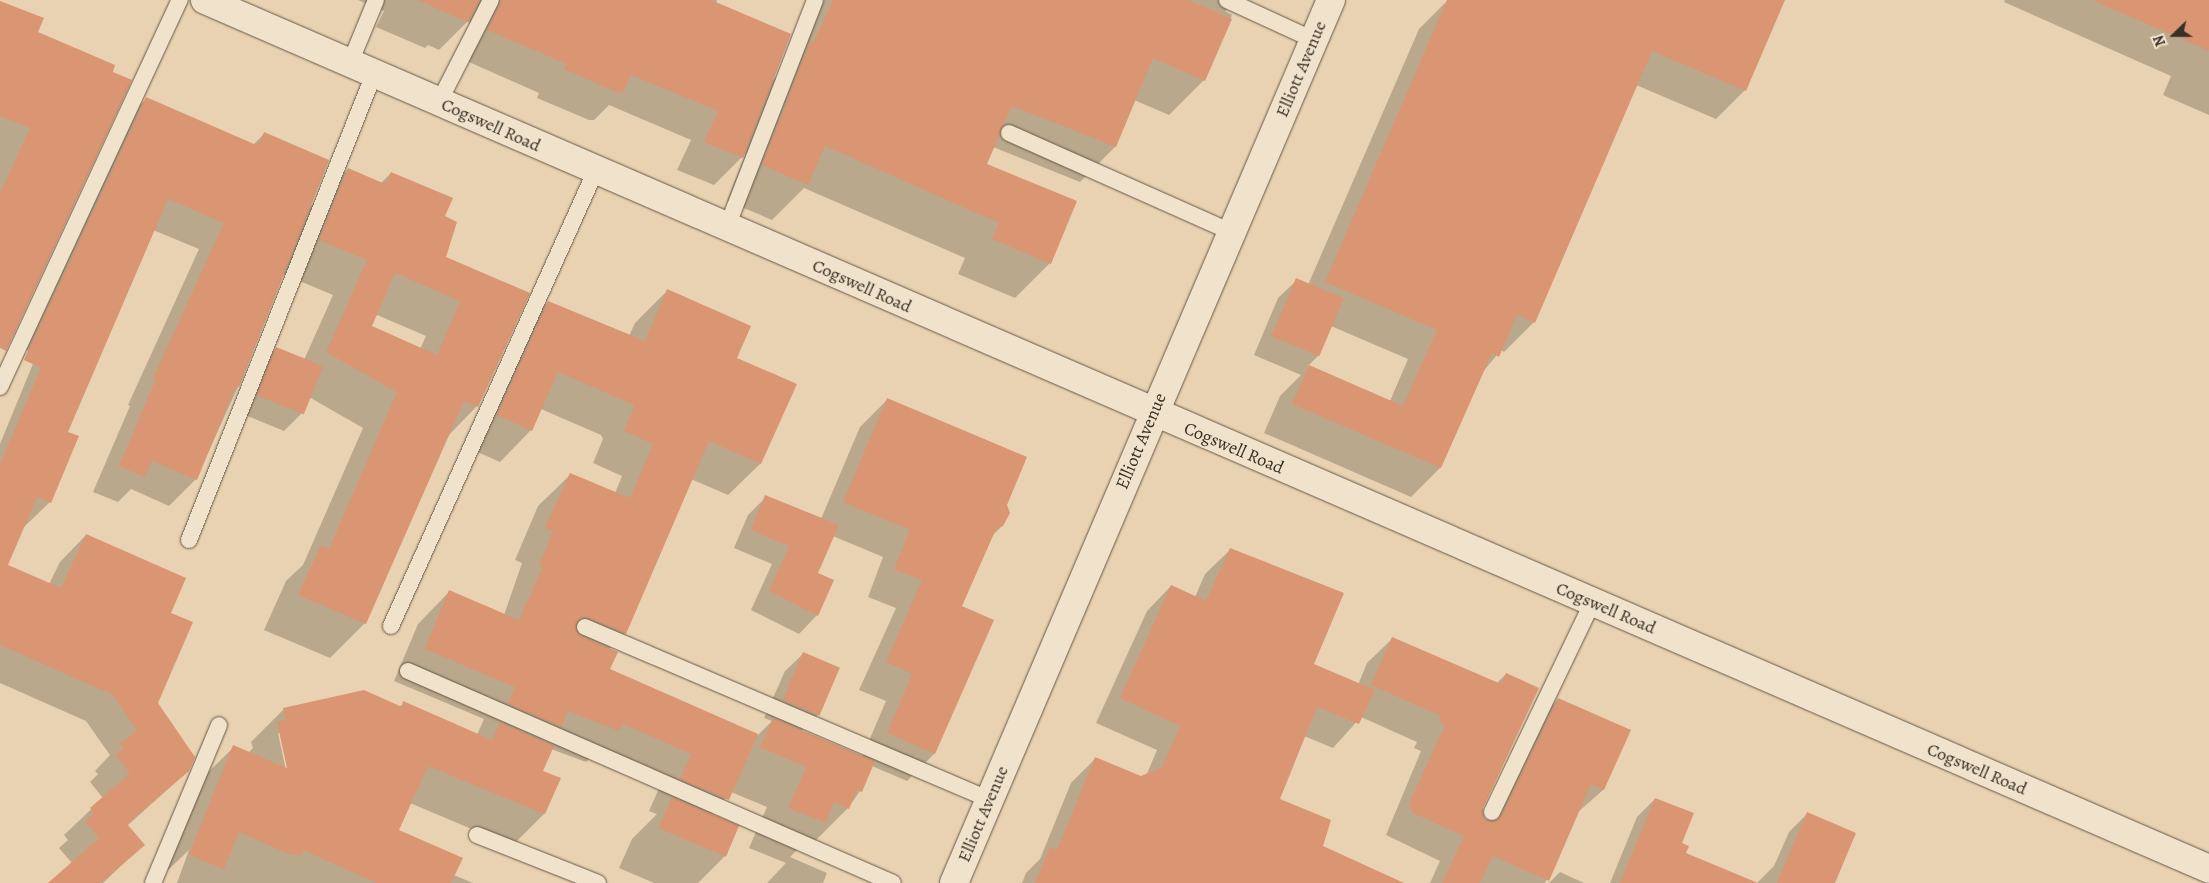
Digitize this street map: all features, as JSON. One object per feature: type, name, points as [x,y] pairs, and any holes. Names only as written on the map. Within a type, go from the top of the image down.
[{"type":"street","name":"Cogswell Road","points":[[205,0],[237,6],[362,69],[2209,869]]},
{"type":"street","name":"Elliott Avenue","points":[[954,883],[1153,413],[1331,0]]},
{"type":"lane","points":[[0,387],[180,0]]},
{"type":"lane","points":[[188,540],[362,69],[376,0]]},
{"type":"lane","points":[[439,102],[491,0]]},
{"type":"lane","points":[[727,228],[815,0]]},
{"type":"lane","points":[[1227,0],[1314,40]]},
{"type":"lane","points":[[1009,133],[1231,232]]},
{"type":"lane","points":[[391,626],[596,170]]},
{"type":"lane","points":[[1492,812],[1592,603]]},
{"type":"lane","points":[[585,627],[989,799]]},
{"type":"lane","points":[[408,671],[893,883]]},
{"type":"lane","points":[[153,883],[219,725]]},
{"type":"lane","points":[[478,835],[598,883]]},
{"type":"building","points":[[417,0],[480,0],[468,22]]},
{"type":"building","points":[[501,0],[711,0],[791,34],[743,158],[704,142],[718,111],[631,75],[623,92],[618,93],[564,69],[567,64],[487,30]]},
{"type":"building","points":[[833,0],[1189,0],[1232,19],[1205,81],[1153,58],[1116,147],[1012,106],[987,164],[1077,201],[1051,264],[992,239],[999,223],[825,146],[808,185],[762,165],[810,42],[813,43]]},
{"type":"building","points":[[1447,0],[1785,0],[1746,91],[1652,51],[1535,323],[1517,315],[1499,357],[1492,353],[1441,468],[1292,404],[1309,365],[1403,406],[1437,330],[1325,282]]},
{"type":"building","points":[[2092,0],[2209,0],[2209,51]]},
{"type":"building","points":[[0,1],[44,18],[38,32],[115,65],[113,72],[132,80],[6,351],[0,348],[0,193],[30,128],[0,116]]},
{"type":"building","points":[[146,97],[254,144],[259,143],[264,132],[329,160],[239,387],[236,386],[197,480],[152,461],[145,477],[119,466],[156,379],[153,378],[224,223],[168,199],[68,432],[79,436],[51,503],[37,497],[8,565],[61,588],[86,534],[186,578],[171,613],[193,622],[158,703],[195,757],[189,771],[127,824],[145,845],[101,883],[48,883],[99,838],[85,821],[94,813],[90,808],[130,773],[115,755],[124,748],[120,744],[137,730],[113,695],[0,645],[0,464],[41,368],[24,360]]},
{"type":"building","points":[[348,168],[385,184],[391,172],[453,198],[445,216],[457,222],[446,257],[530,293],[478,407],[464,401],[366,624],[298,595],[321,545],[329,549],[397,392],[326,352],[367,260],[319,240]],"holes":[[[395,273],[460,301],[437,355],[372,326]]]},
{"type":"building","points":[[1296,278],[1344,298],[1319,356],[1271,336]]},
{"type":"building","points":[[667,289],[751,326],[737,358],[797,384],[761,464],[709,441],[626,634],[584,617],[579,619],[575,628],[581,636],[618,652],[610,669],[758,734],[729,800],[680,779],[691,754],[623,724],[619,731],[568,711],[562,727],[508,704],[515,687],[425,649],[449,590],[519,620],[543,566],[539,565],[553,531],[545,528],[570,473],[630,498],[653,444],[624,431],[634,407],[632,404],[558,372],[532,431],[497,415],[548,301],[645,341]]},
{"type":"building","points":[[276,347],[323,366],[304,414],[257,395]]},
{"type":"building","points":[[887,398],[1027,457],[1007,505],[1010,513],[1003,526],[996,529],[962,606],[994,620],[935,754],[887,733],[912,674],[886,662],[922,580],[894,569],[910,530],[843,502]]},
{"type":"building","points":[[765,495],[839,525],[818,573],[834,580],[818,616],[769,591],[789,546],[751,530]]},
{"type":"building","points":[[1230,548],[1344,593],[1314,664],[1375,690],[1359,724],[1317,707],[1280,799],[1331,820],[1323,846],[1404,883],[1035,883],[1050,847],[1057,850],[1095,757],[1141,776],[1162,767],[1180,726],[1120,698],[1171,585],[1206,601]]},
{"type":"building","points":[[1392,637],[1501,684],[1506,673],[1539,688],[1483,808],[1484,817],[1488,821],[1497,820],[1501,816],[1558,698],[1631,730],[1604,790],[1591,784],[1549,881],[1493,856],[1480,883],[1442,883],[1464,836],[1413,813],[1409,804],[1445,725],[1439,722],[1441,716],[1371,685]]},
{"type":"building","points":[[803,652],[840,668],[820,715],[783,700]]},
{"type":"building","points":[[364,690],[402,707],[403,701],[492,740],[500,722],[554,746],[543,771],[561,778],[545,814],[428,766],[399,830],[463,858],[451,883],[377,883],[303,850],[301,856],[286,853],[239,832],[224,869],[189,855],[233,745],[287,768],[277,722],[286,720],[283,708]]},
{"type":"building","points":[[773,718],[875,761],[862,792],[857,790],[849,809],[834,802],[826,823],[788,808],[806,767],[760,747]]},
{"type":"building","points":[[672,797],[739,826],[726,857],[659,828]]},
{"type":"building","points":[[1655,798],[1694,813],[1682,843],[1689,846],[1686,853],[1758,883],[1620,883]]},
{"type":"building","points":[[1807,812],[1856,833],[1835,883],[1777,883]]}]
